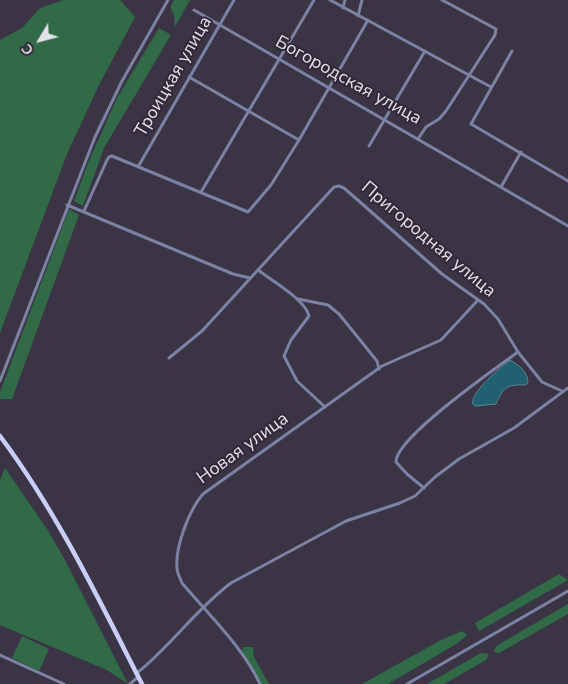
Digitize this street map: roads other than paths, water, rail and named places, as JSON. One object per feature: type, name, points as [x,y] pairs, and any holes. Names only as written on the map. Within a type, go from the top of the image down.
[{"type":"main road","points":[[0,436],[62,532],[142,684]]},
{"type":"street","points":[[0,381],[106,112],[168,0]]},
{"type":"street","name":"Троицкая улица","points":[[138,167],[234,0]]},
{"type":"street","points":[[201,192],[314,0]]},
{"type":"street","points":[[330,0],[469,74],[491,88]]},
{"type":"street","points":[[343,8],[345,0]]},
{"type":"street","points":[[358,16],[362,0]]},
{"type":"street","name":"Богородская улица","points":[[194,10],[418,139],[426,127],[439,119],[446,111],[495,35],[496,29],[442,0]]},
{"type":"street","points":[[84,211],[109,157],[112,156],[248,212],[272,185],[368,20]]},
{"type":"street","points":[[369,146],[425,51]]},
{"type":"street","points":[[512,51],[471,124],[568,181]]},
{"type":"street","points":[[189,77],[299,140]]},
{"type":"street","points":[[418,139],[568,226]]},
{"type":"street","points":[[501,188],[521,152]]},
{"type":"street","name":"Пригородная улица","points":[[170,358],[202,332],[334,188],[340,186],[442,274],[478,300],[498,319],[518,352],[542,382],[562,392]]},
{"type":"street","points":[[68,205],[233,274],[250,278]]},
{"type":"street","points":[[258,270],[295,298],[308,312],[309,316],[291,340],[284,356],[297,381],[325,407]]},
{"type":"street","points":[[295,298],[328,305],[339,314],[376,361],[379,369]]},
{"type":"street","name":"Новая улица","points":[[260,684],[239,650],[182,583],[177,571],[177,559],[181,540],[196,501],[203,494],[379,369],[441,340],[478,300]]},
{"type":"street","points":[[424,488],[396,462],[397,455],[421,426],[518,352]]},
{"type":"street","points":[[130,684],[218,593],[231,584],[346,521],[415,496],[434,477],[459,459],[514,428],[568,388]]},
{"type":"street","points":[[406,684],[568,591]]},
{"type":"street","points":[[0,655],[64,684]]},
{"type":"water","points":[[510,360],[522,369],[528,379],[528,383],[506,388],[496,404],[475,406],[472,403],[478,391]]}]
